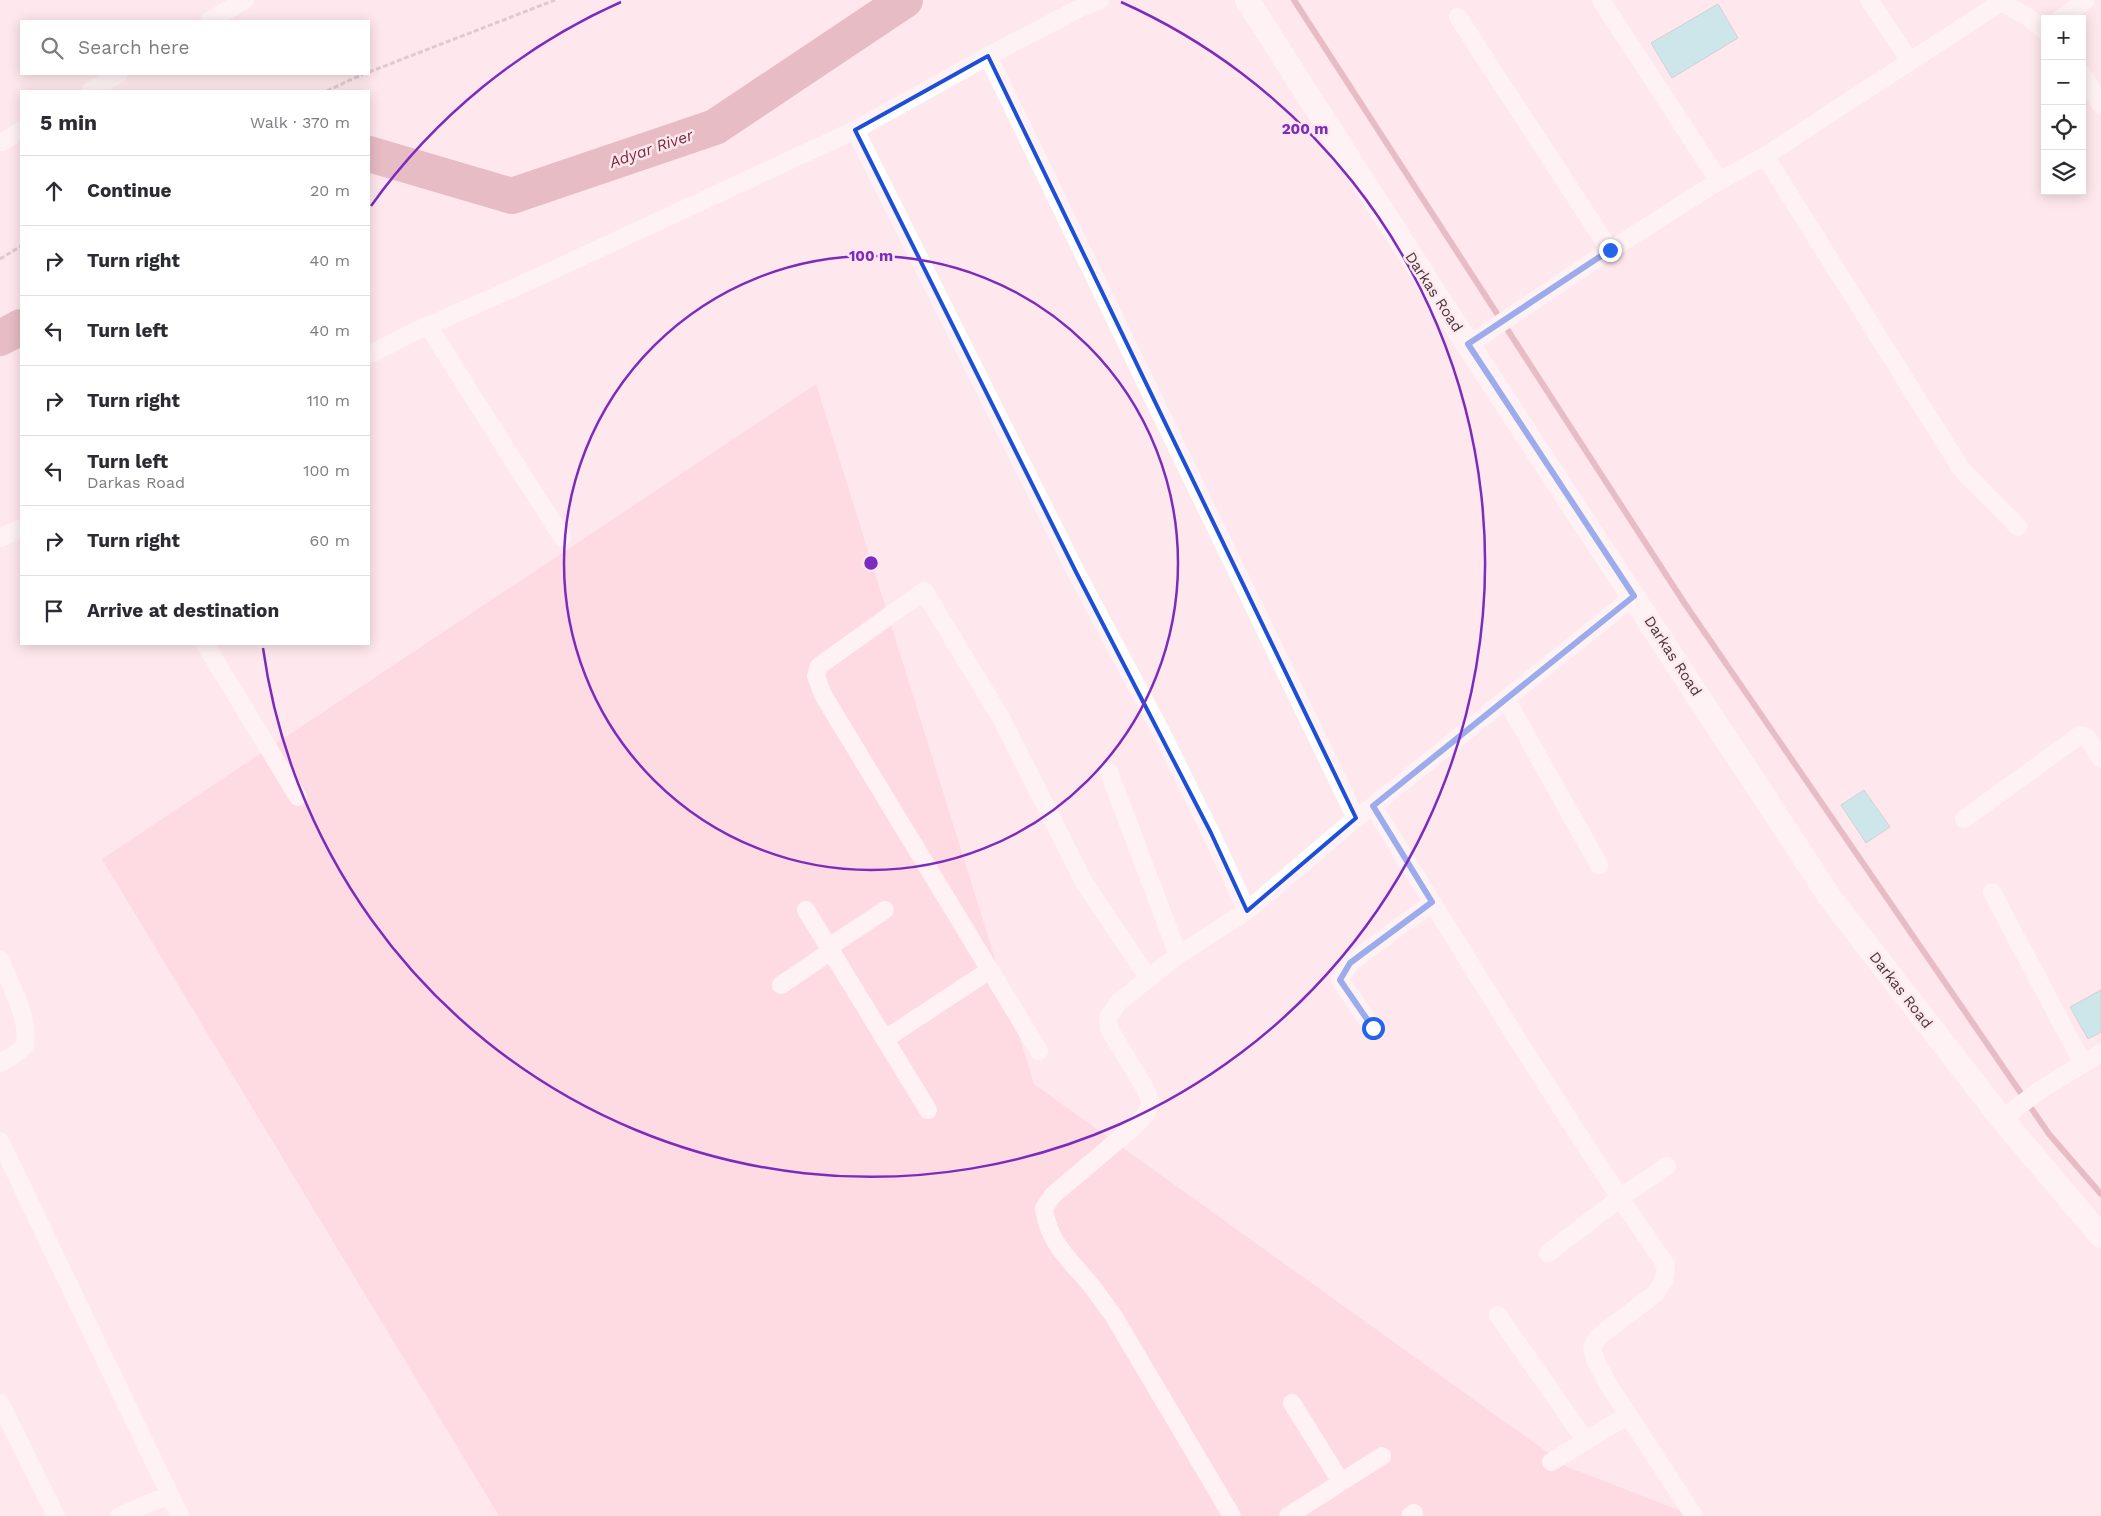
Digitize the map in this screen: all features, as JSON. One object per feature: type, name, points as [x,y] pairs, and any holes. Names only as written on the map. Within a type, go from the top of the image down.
[{"type":"main road","name":"Darkas Road","points":[[1247,0],[1468,344],[1831,899],[2002,1119],[2101,1236]]},
{"type":"street","points":[[211,20],[245,0]]},
{"type":"street","points":[[370,355],[428,326],[855,130],[988,56],[1078,9],[1100,0]]},
{"type":"street","points":[[1601,0],[1719,181]]},
{"type":"street","points":[[1870,0],[1910,61]]},
{"type":"street","points":[[2065,15],[2086,0]]},
{"type":"street","points":[[1468,344],[1610,250],[1719,181],[1764,156],[2003,1],[2041,28]]},
{"type":"street","points":[[1458,17],[1610,250]]},
{"type":"street","points":[[988,56],[1356,818]]},
{"type":"street","points":[[92,90],[118,75]]},
{"type":"street","points":[[2086,80],[2101,105]]},
{"type":"street","points":[[855,130],[1077,574],[1207,824],[1247,910]]},
{"type":"street","points":[[2,142],[20,132]]},
{"type":"street","points":[[1764,156],[1962,470],[2018,527]]},
{"type":"street","points":[[428,326],[562,537]]},
{"type":"street","points":[[0,538],[20,528]]},
{"type":"street","points":[[1039,1051],[823,695],[816,676],[819,666],[924,591],[1001,718],[1085,884],[1149,979]]},
{"type":"street","points":[[1232,1516],[1113,1315],[1090,1284],[1071,1263],[1046,1224],[1044,1208],[1053,1195],[1136,1125],[1146,1114],[1151,1103],[1145,1088],[1109,1029],[1108,1017],[1119,1002],[1178,956],[1247,910],[1356,818],[1634,596]]},
{"type":"street","points":[[206,645],[298,797]]},
{"type":"street","points":[[1506,699],[1599,865]]},
{"type":"street","points":[[1964,819],[2080,735],[2087,737],[2101,759]]},
{"type":"street","points":[[1109,772],[1178,956]]},
{"type":"street","points":[[1373,806],[1493,1002],[1620,1198],[1666,1265],[1664,1280],[1656,1293],[1598,1337],[1592,1347],[1601,1372],[1685,1513]]},
{"type":"street","points":[[1992,892],[2083,1064]]},
{"type":"street","points":[[1373,1028],[1340,980],[1350,963],[1432,902]]},
{"type":"street","points":[[806,910],[928,1110]]},
{"type":"street","points":[[782,985],[885,910]]},
{"type":"street","points":[[0,960],[18,1002],[27,1034],[25,1045],[17,1053],[0,1062]]},
{"type":"street","points":[[885,1039],[990,970]]},
{"type":"street","points":[[2002,1119],[2040,1090],[2101,1053]]},
{"type":"street","points":[[0,1141],[180,1516]]},
{"type":"street","points":[[1548,1253],[1620,1198],[1667,1166]]},
{"type":"street","points":[[1498,1315],[1585,1440]]},
{"type":"street","points":[[0,1403],[56,1516]]},
{"type":"street","points":[[1292,1403],[1342,1482]]},
{"type":"street","points":[[1551,1462],[1628,1415]]},
{"type":"street","points":[[1288,1516],[1382,1456]]},
{"type":"street","points":[[119,1516],[169,1495]]},
{"type":"path","points":[[370,72],[555,0]]},
{"type":"path","points":[[329,90],[361,75]]},
{"type":"path","points":[[0,258],[20,247]]},
{"type":"highlighted area","points":[[988,56],[1356,818],[1247,911],[1211,833],[1077,574],[855,130]]},
{"type":"shaded area","points":[[816,384],[1034,1084],[1568,1467],[1694,1516],[499,1516],[102,859]]},
{"type":"building","points":[[1718,4],[1738,38],[1672,78],[1651,43]]},
{"type":"building","points":[[1864,790],[1890,827],[1866,843],[1841,805]]},
{"type":"building","points":[[2101,990],[2101,1032],[2088,1039],[2070,1007]]},
{"type":"waterway","name":"Adyar River","points":[[370,154],[512,196],[715,127],[905,0]]},
{"type":"waterway","points":[[1294,0],[1685,604],[2049,1134],[2101,1194]]},
{"type":"waterway","name":"Adyar River","points":[[0,338],[20,328]]},
{"type":"route","points":[[1373,1028],[1340,980],[1350,963],[1432,902],[1373,806],[1634,596],[1468,344],[1610,250]]}]
